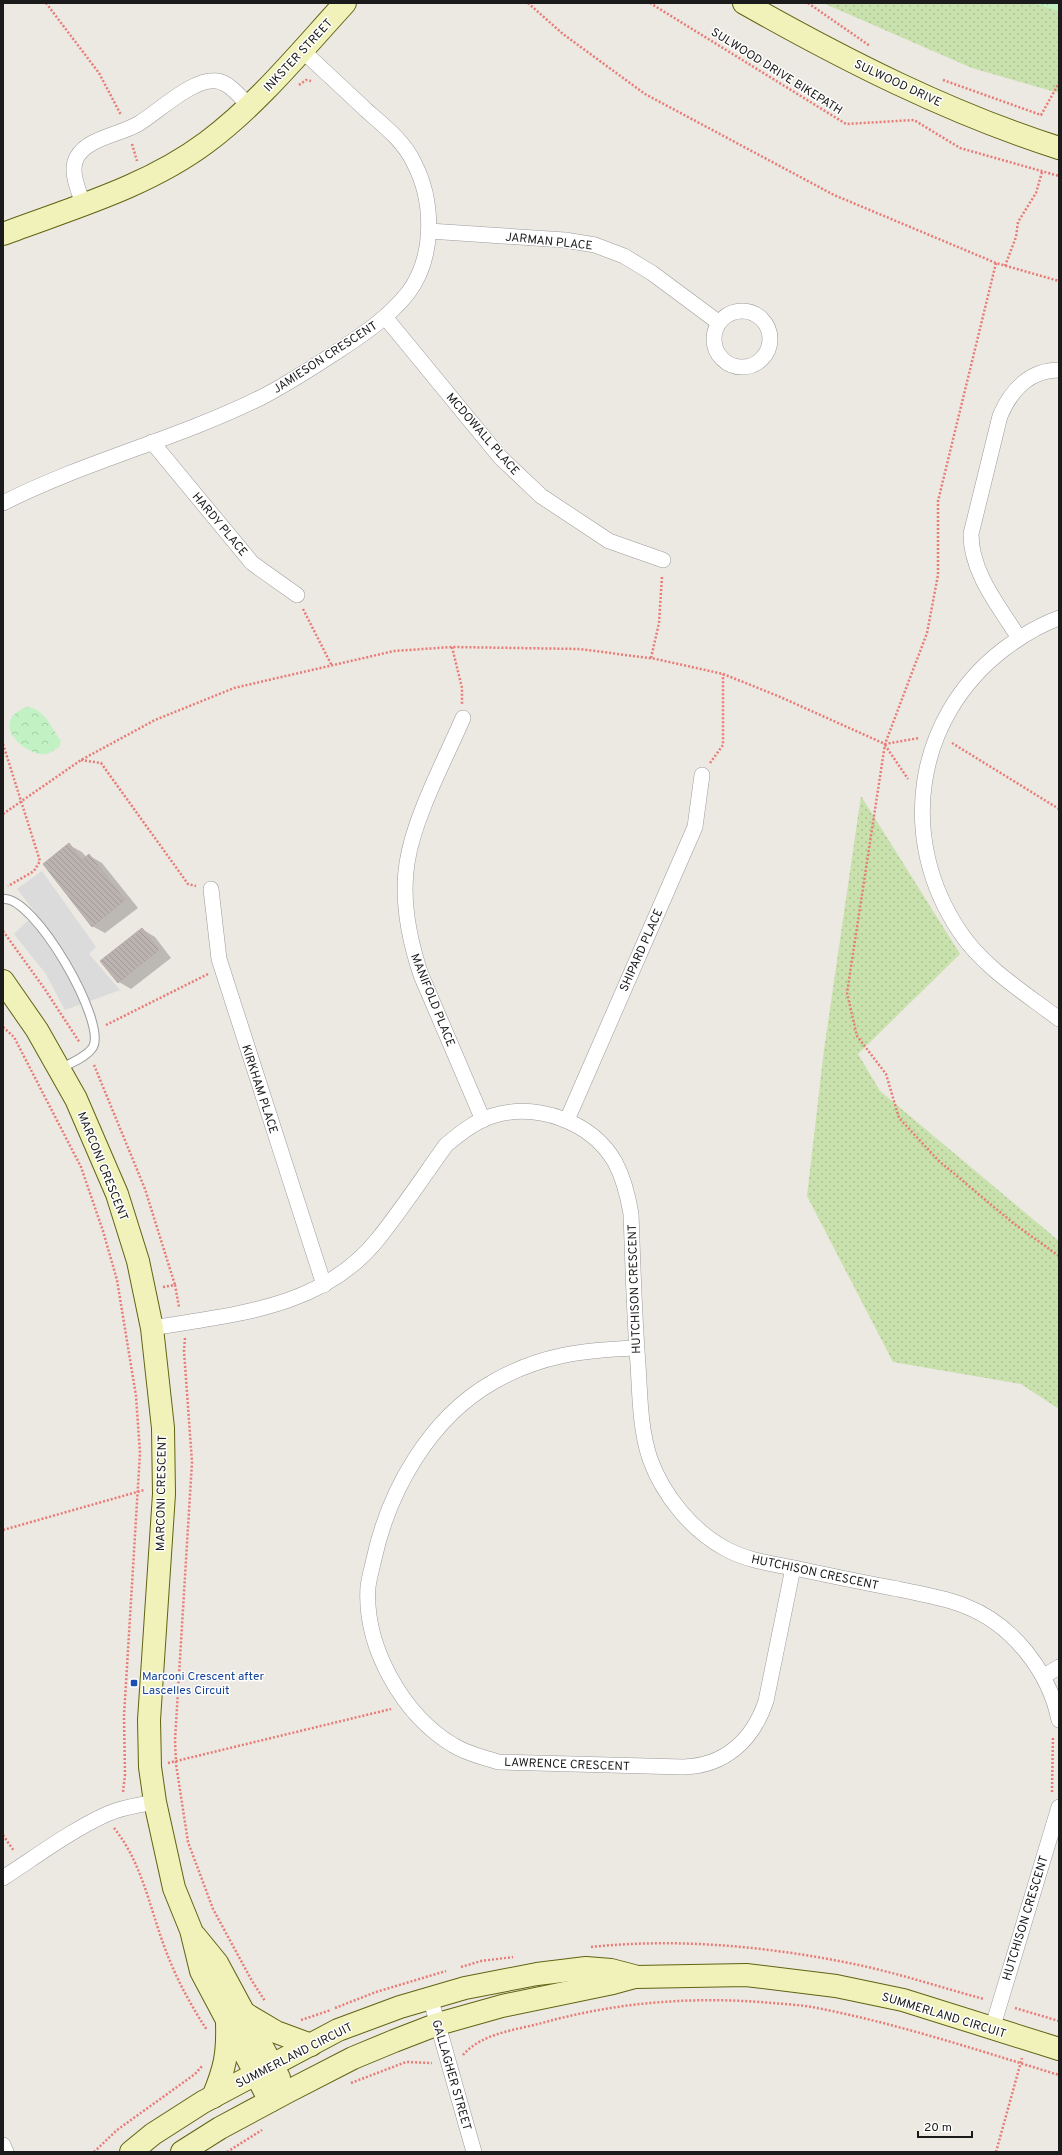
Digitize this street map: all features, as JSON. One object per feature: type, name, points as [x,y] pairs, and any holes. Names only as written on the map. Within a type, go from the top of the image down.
[{"type":"street","name":"INKSTER STREET","points":[[3,234],[143,180],[206,143],[250,106],[345,3]]},
{"type":"street","name":"SULWOOD DRIVE","points":[[744,3],[821,46],[873,72],[979,119],[1059,148]]},
{"type":"street","name":"JAMIESON CRESCENT","points":[[3,503],[44,483],[252,402],[292,381],[355,340],[385,317],[409,291],[420,269],[429,231],[430,217],[425,189],[415,163],[407,151],[389,131],[302,50]]},
{"type":"street","points":[[83,204],[75,177],[76,158],[84,148],[137,124],[199,82],[216,81],[227,85],[250,106]]},
{"type":"street","name":"JARMAN PLACE","points":[[429,231],[565,240],[595,245],[624,256],[652,273],[718,322]]},
{"type":"street","name":"MCDOWALL PLACE","points":[[385,317],[500,457],[541,496],[609,541],[663,560]]},
{"type":"street","points":[[1019,638],[980,575],[971,551],[971,534],[1005,405],[1019,386],[1027,379],[1048,370],[1059,370]]},
{"type":"street","name":"HARDY PLACE","points":[[152,442],[252,563],[297,595]]},
{"type":"street","points":[[1059,618],[1019,638],[986,663],[970,680],[949,710],[938,735],[925,778],[921,816],[923,839],[932,876],[941,899],[960,933],[986,962],[1059,1019]]},
{"type":"street","name":"MANIFOLD PLACE","points":[[463,718],[415,829],[407,864],[405,900],[407,919],[417,962],[482,1120]]},
{"type":"street","name":"SHIPARD PLACE","points":[[567,1120],[695,827],[702,775]]},
{"type":"street","name":"KIRKHAM PLACE","points":[[211,889],[222,968],[324,1285]]},
{"type":"street","name":"MARCONI CRESCENT","points":[[6,993],[60,1069],[98,1146],[117,1194],[138,1261],[152,1328],[163,1428],[164,1484],[149,1720],[150,1767],[155,1802],[174,1888],[191,1930],[201,1971],[235,2016],[279,2096]]},
{"type":"street","name":"HUTCHISON CRESCENT","points":[[152,1328],[255,1310],[291,1301],[324,1285],[352,1265],[378,1240],[446,1146],[457,1135],[482,1120],[492,1116],[524,1110],[545,1113],[567,1120],[588,1133],[607,1151],[615,1162],[626,1187],[631,1214],[636,1348],[641,1426],[651,1461],[666,1492],[688,1520],[713,1541],[727,1550],[756,1561],[934,1597],[966,1606],[995,1623],[1022,1646],[1044,1676],[1057,1708],[1055,1725]]},
{"type":"street","name":"LAWRENCE CRESCENT","points":[[636,1348],[591,1350],[550,1357],[530,1364],[499,1379],[475,1394],[443,1423],[416,1457],[394,1496],[378,1540],[368,1587],[374,1638],[387,1672],[395,1687],[416,1715],[441,1737],[454,1746],[469,1753],[498,1762],[696,1767],[719,1760],[740,1746],[749,1737],[762,1714],[766,1701],[793,1568]]},
{"type":"street","points":[[1044,1676],[1059,1667]]},
{"type":"street","name":"HUTCHISON CRESCENT","points":[[992,2029],[1055,1801]]},
{"type":"street","points":[[3,1878],[61,1839],[111,1813],[155,1802]]},
{"type":"street","name":"SUMMERLAND CIRCUIT","points":[[131,2152],[154,2134],[213,2097],[338,2030],[400,2006],[465,1988],[537,1974],[586,1968],[611,1970],[635,1977]]},
{"type":"street","name":"SUMMERLAND CIRCUIT","points":[[182,2152],[220,2128],[353,2058],[438,2024],[502,2006],[613,1984],[635,1977],[746,1975],[836,1986],[903,2000],[1059,2049]]},
{"type":"street","name":"GALLAGHER STREET","points":[[430,1997],[474,2152]]},
{"type":"street","points":[[213,2097],[224,2071],[235,2016],[311,2045]]},
{"type":"street","points":[[3,2145],[6,2152]]},
{"type":"lane","points":[[3,899],[8,898],[26,909],[41,926],[68,965],[86,1003],[95,1040],[93,1047],[86,1054],[60,1069]]},
{"type":"path","points":[[46,3],[99,73],[115,102],[127,129],[143,180]]},
{"type":"path","points":[[528,3],[562,34],[645,94],[834,195],[996,263],[1059,281]]},
{"type":"path","name":"SULWOOD DRIVE BIKEPATH","points":[[650,3],[846,124],[914,120],[960,148],[1059,176]]},
{"type":"path","points":[[808,3],[876,50]]},
{"type":"path","points":[[938,79],[1041,115],[1059,83]]},
{"type":"path","points":[[1004,266],[1016,237],[1018,222],[1036,193],[1042,172]]},
{"type":"path","points":[[996,263],[938,501],[938,575],[927,633],[885,744],[847,993],[857,1036],[886,1074],[899,1118],[939,1161],[1013,1223],[1059,1256]]},
{"type":"path","points":[[651,658],[659,624],[663,560]]},
{"type":"path","points":[[297,595],[332,666]]},
{"type":"path","points":[[3,814],[81,760],[155,720],[234,688],[394,651],[452,647],[580,649],[651,658],[723,674],[778,696],[885,744],[923,801]]},
{"type":"path","points":[[452,647],[462,688],[463,718]]},
{"type":"path","points":[[702,775],[723,745],[723,674]]},
{"type":"path","points":[[885,744],[938,735],[1059,809]]},
{"type":"path","points":[[3,744],[40,862],[34,871],[9,886],[3,887]]},
{"type":"path","points":[[81,760],[101,763],[188,884],[211,889]]},
{"type":"path","points":[[3,931],[44,988],[93,1066],[145,1189],[175,1285]]},
{"type":"path","points":[[107,1030],[106,1024],[222,968]]},
{"type":"path","points":[[3,1026],[14,1037],[81,1167],[103,1231],[117,1280],[136,1396],[140,1453],[124,1716],[125,1775],[123,1791],[108,1798],[113,1826],[125,1842],[144,1884],[166,1952],[195,2011],[210,2035]]},
{"type":"path","points":[[93,1066],[98,1061]]},
{"type":"path","points":[[190,1336],[185,1338],[184,1351],[192,1462],[176,1761],[188,1842],[214,1909],[252,1981],[268,2005]]},
{"type":"path","points":[[3,1530],[164,1484]]},
{"type":"path","points":[[150,1767],[408,1705]]},
{"type":"path","points":[[1055,1725],[1053,1788],[1055,1801]]},
{"type":"path","points":[[981,1999],[986,1995]]},
{"type":"path","points":[[460,2059],[469,2048],[483,2039],[565,2017],[610,2007],[686,2000],[748,2001],[811,2007],[934,2037],[1059,2075]]},
{"type":"path","points":[[999,2004],[1059,2022]]},
{"type":"path","points":[[996,2152],[1034,2014]]},
{"type":"path","points":[[344,2086],[406,2062],[432,2062],[438,2066]]},
{"type":"path","points":[[94,2152],[124,2126],[194,2074],[204,2063]]},
{"type":"path","points":[[227,2152],[263,2129]]},
{"type":"green space","points":[[823,3],[1059,3],[1059,93],[972,68]]},
{"type":"green space","points":[[1032,3],[1059,3],[1059,11]]},
{"type":"green space","points":[[25,707],[37,710],[46,718],[61,741],[59,747],[46,754],[39,754],[18,743],[10,730],[10,724],[12,717]]},
{"type":"green space","points":[[861,796],[960,954],[858,1054],[880,1091],[1059,1241],[1059,1409],[1021,1384],[893,1362],[807,1196],[824,1050]]},
{"type":"shaded area","points":[[42,871],[96,947],[89,954],[120,990],[65,1010],[46,974],[14,934],[36,913],[17,889]]},
{"type":"building","points":[[69,843],[82,860],[89,854],[125,900],[92,927],[43,864]]},
{"type":"building","points":[[142,928],[159,950],[118,983],[100,961]]},
{"type":"place","name":"Marconi Crescent after Lascelles Circuit","points":[[134,1683]]}]
